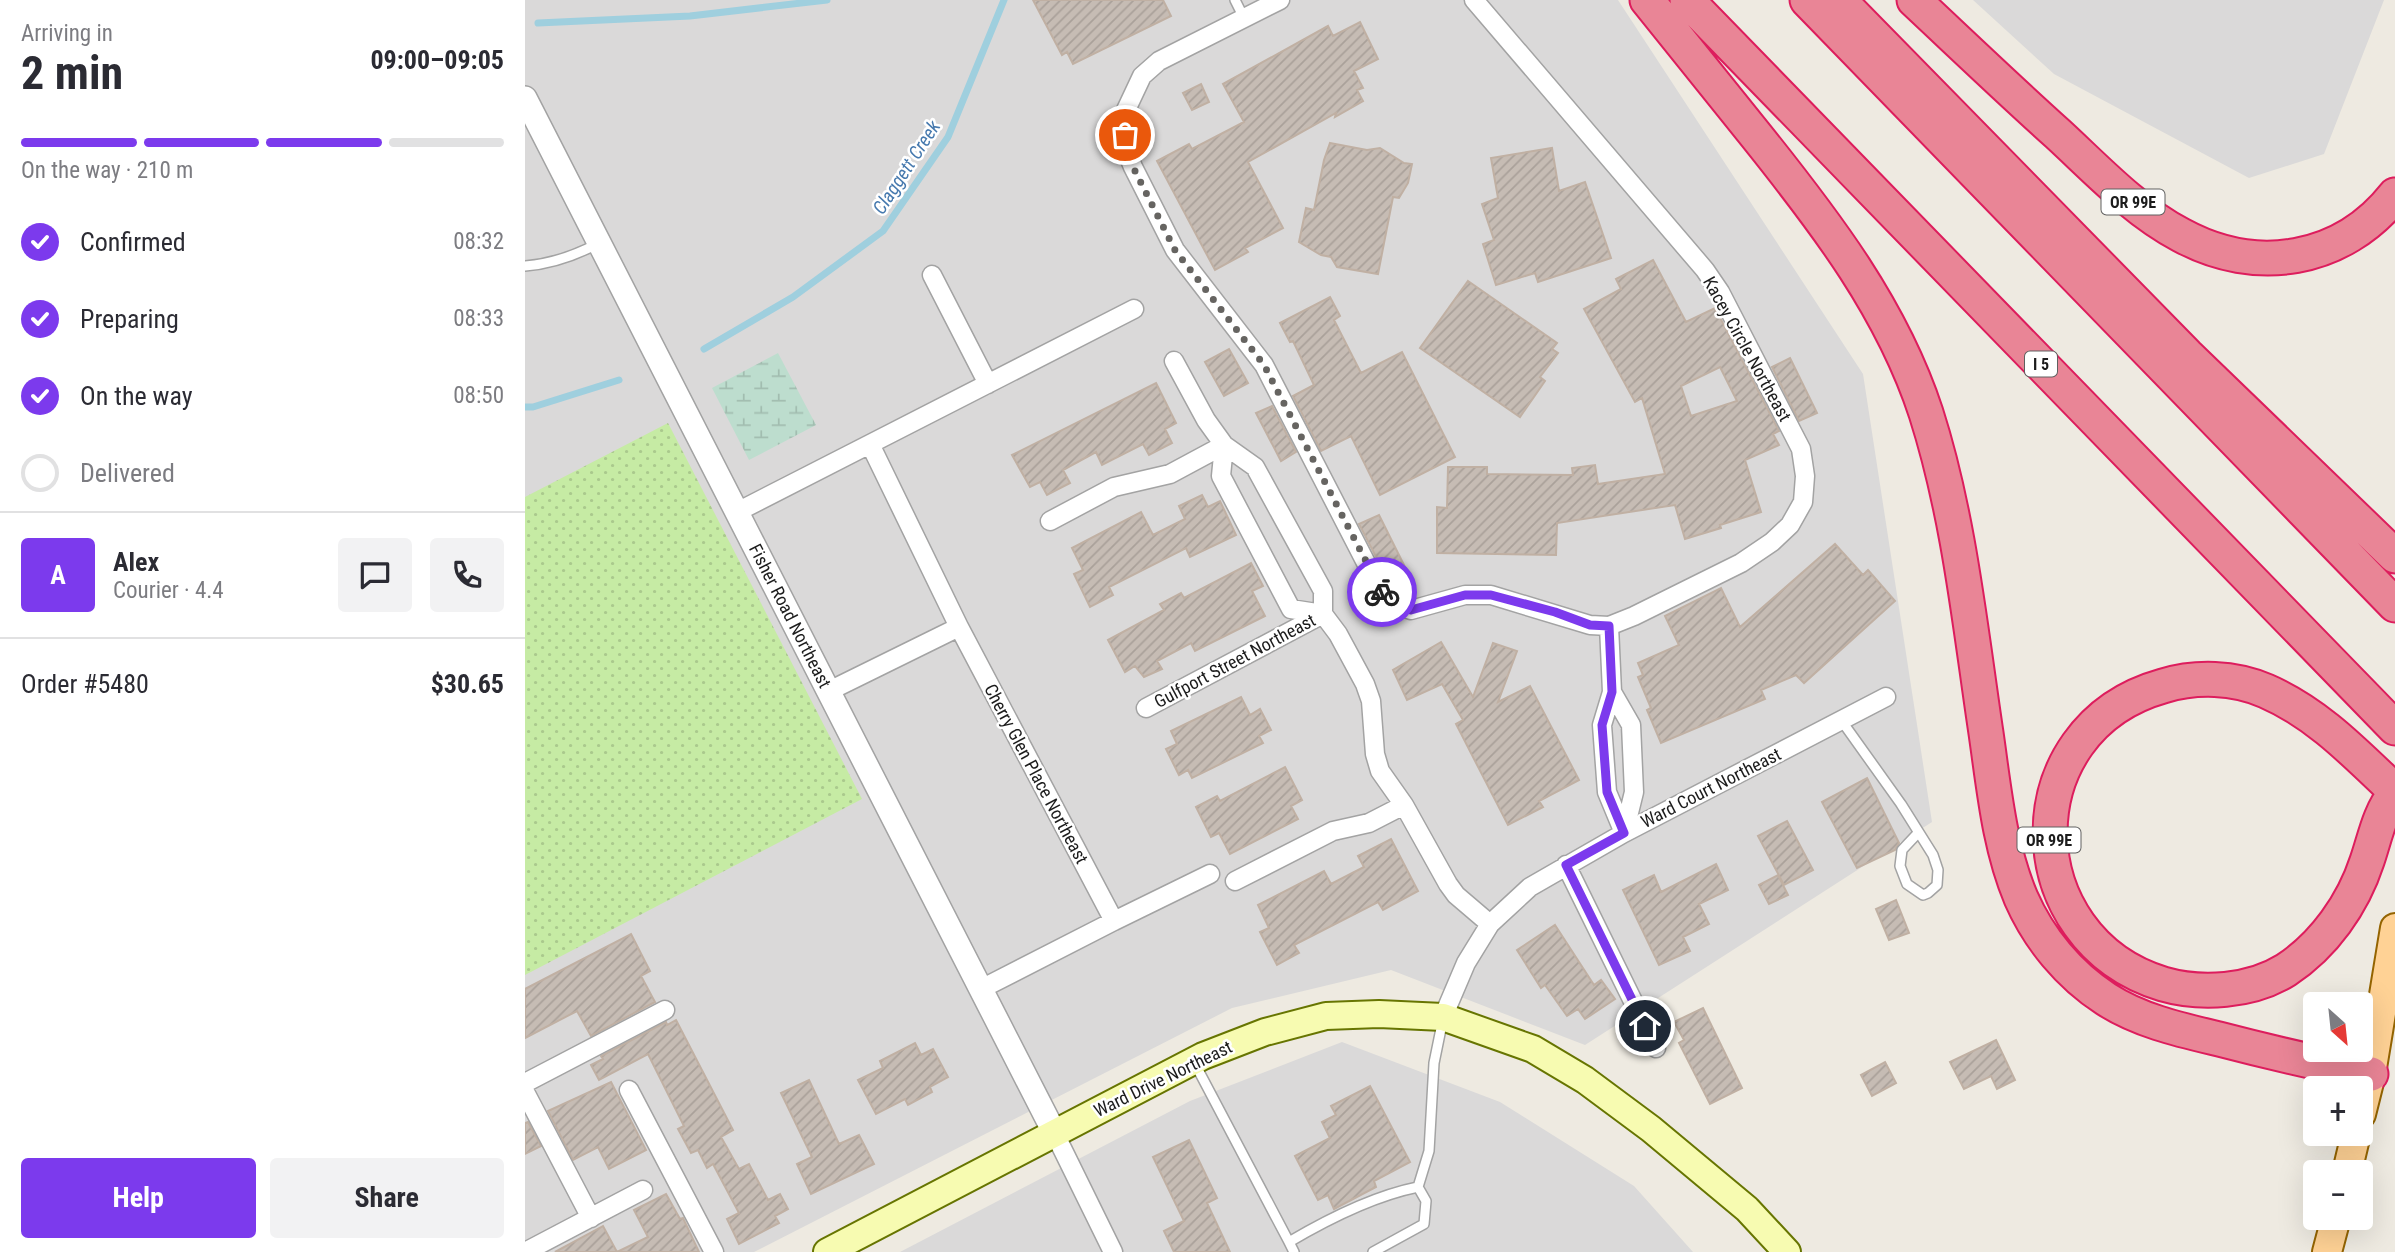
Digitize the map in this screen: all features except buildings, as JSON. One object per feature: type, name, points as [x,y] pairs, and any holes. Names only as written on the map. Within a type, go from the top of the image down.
[{"type":"highway","points":[[1647,0],[1811,204],[1864,281],[1902,349],[1926,414],[1947,492],[2007,858],[2022,899],[2050,948],[2076,976],[2108,1000],[2149,1019],[2283,1056],[2371,1074]]},
{"type":"highway","name":"I 5","points":[[1687,0],[2395,728]]},
{"type":"highway","points":[[1807,0],[2395,605]]},
{"type":"highway","points":[[1839,0],[2187,355],[2395,556]]},
{"type":"highway","name":"OR 99E","points":[[1914,0],[2134,203],[2180,235],[2210,248],[2254,259],[2292,257],[2324,249],[2355,234],[2379,214],[2395,195]]},
{"type":"highway","name":"OR 99E","points":[[2196,678],[2234,681],[2287,701],[2322,724],[2395,792],[2385,806],[2364,871],[2349,901],[2325,936],[2285,970],[2262,982],[2223,990],[2178,988],[2142,977],[2109,956],[2081,927],[2064,899],[2049,847],[2051,813],[2057,782],[2069,757],[2097,721],[2120,704],[2147,690],[2196,678]]},
{"type":"main road","points":[[2371,1074],[2395,928]]},
{"type":"main road","name":"Ward Drive Northeast","points":[[827,1252],[1193,1061],[1265,1032],[1326,1016],[1379,1014],[1443,1017],[1534,1049],[1585,1080],[1651,1129],[1736,1200],[1787,1252]]},
{"type":"main road","points":[[2327,1252],[2333,1230]]},
{"type":"street","points":[[1280,0],[1159,61],[1142,76],[1126,110],[1126,149],[1133,167],[1175,250],[1264,365],[1380,590],[1393,604],[1411,610],[1465,595],[1491,595],[1555,612],[1590,625],[1609,626],[1612,692],[1602,725],[1607,792],[1624,833]]},
{"type":"street","name":"Kacey Circle Northeast","points":[[1474,0],[1705,270],[1720,292],[1801,449],[1805,476],[1803,502],[1790,525],[1772,542],[1741,563],[1609,626]]},
{"type":"street","name":"Fisher Road Northeast","points":[[525,98],[1055,1134]]},
{"type":"street","points":[[932,275],[988,384]]},
{"type":"street","points":[[737,512],[1134,309]]},
{"type":"street","points":[[1174,361],[1206,420],[1224,445],[1255,467],[1323,591],[1323,614],[1338,634],[1365,684],[1371,701],[1380,771],[1404,805],[1448,884],[1490,924]]},
{"type":"street","name":"Cherry Glen Place Northeast","points":[[870,444],[959,627],[1114,921]]},
{"type":"street","points":[[1049,521],[1114,487],[1170,474],[1224,445]]},
{"type":"street","points":[[1224,445],[1221,476],[1291,609],[1323,614]]},
{"type":"street","name":"Gulfport Street Northeast","points":[[1146,708],[1323,614]]},
{"type":"street","points":[[829,691],[959,627]]},
{"type":"street","points":[[1612,692],[1631,725],[1634,792],[1624,833]]},
{"type":"street","name":"Ward Court Northeast","points":[[1443,1017],[1466,963],[1490,924],[1530,887],[1624,833],[1886,697]]},
{"type":"street","points":[[1235,881],[1333,831],[1370,822],[1404,805]]},
{"type":"street","points":[[1566,865],[1656,1048]]},
{"type":"street","points":[[981,989],[1210,873]]},
{"type":"street","points":[[525,1083],[665,1010]]},
{"type":"street","points":[[629,1090],[713,1252]]},
{"type":"street","points":[[525,1092],[591,1218]]},
{"type":"street","points":[[1055,1134],[1113,1252]]},
{"type":"street","points":[[526,1252],[643,1190]]},
{"type":"lane","points":[[1235,0],[1244,19]]},
{"type":"lane","points":[[525,267],[565,258],[599,243]]},
{"type":"lane","points":[[1841,720],[1919,833],[1933,855],[1938,870],[1937,885],[1923,895],[1907,884],[1900,866],[1902,850],[1919,833]]},
{"type":"lane","points":[[1373,1252],[1424,1224],[1426,1201],[1418,1187],[1429,1151],[1434,1063],[1443,1017]]},
{"type":"lane","points":[[1193,1061],[1294,1252]]},
{"type":"lane","points":[[1289,1242],[1392,1192],[1418,1187]]},
{"type":"shaded area","points":[[525,0],[1618,0],[1863,374],[1932,822],[1585,1045],[1391,970],[1232,1008],[754,1252],[525,1252]]},
{"type":"shaded area","points":[[1973,0],[2384,0],[2324,154],[2249,178],[2054,74]]},
{"type":"shaded area","points":[[1342,1042],[1500,1102],[1634,1186],[1693,1252],[900,1252],[1190,1101]]},
{"type":"green space","points":[[778,353],[816,425],[749,460],[712,388]]},
{"type":"green space","points":[[668,423],[862,799],[525,975],[525,497]]},
{"type":"waterway","name":"Claggett Creek","points":[[538,23],[690,16],[827,0]]},
{"type":"waterway","name":"Claggett Creek","points":[[704,349],[793,297],[883,231],[948,137],[1004,0]]},
{"type":"waterway","name":"Claggett Creek","points":[[525,407],[533,407],[619,380]]},
{"type":"way so far","points":[[1125,135],[1126,149],[1133,167],[1175,250],[1264,365],[1382,592]]},
{"type":"route","points":[[1382,592],[1393,604],[1411,610],[1465,595],[1491,595],[1555,612],[1590,625],[1609,626],[1612,692],[1602,725],[1607,792],[1624,833],[1566,865],[1645,1026]]}]
